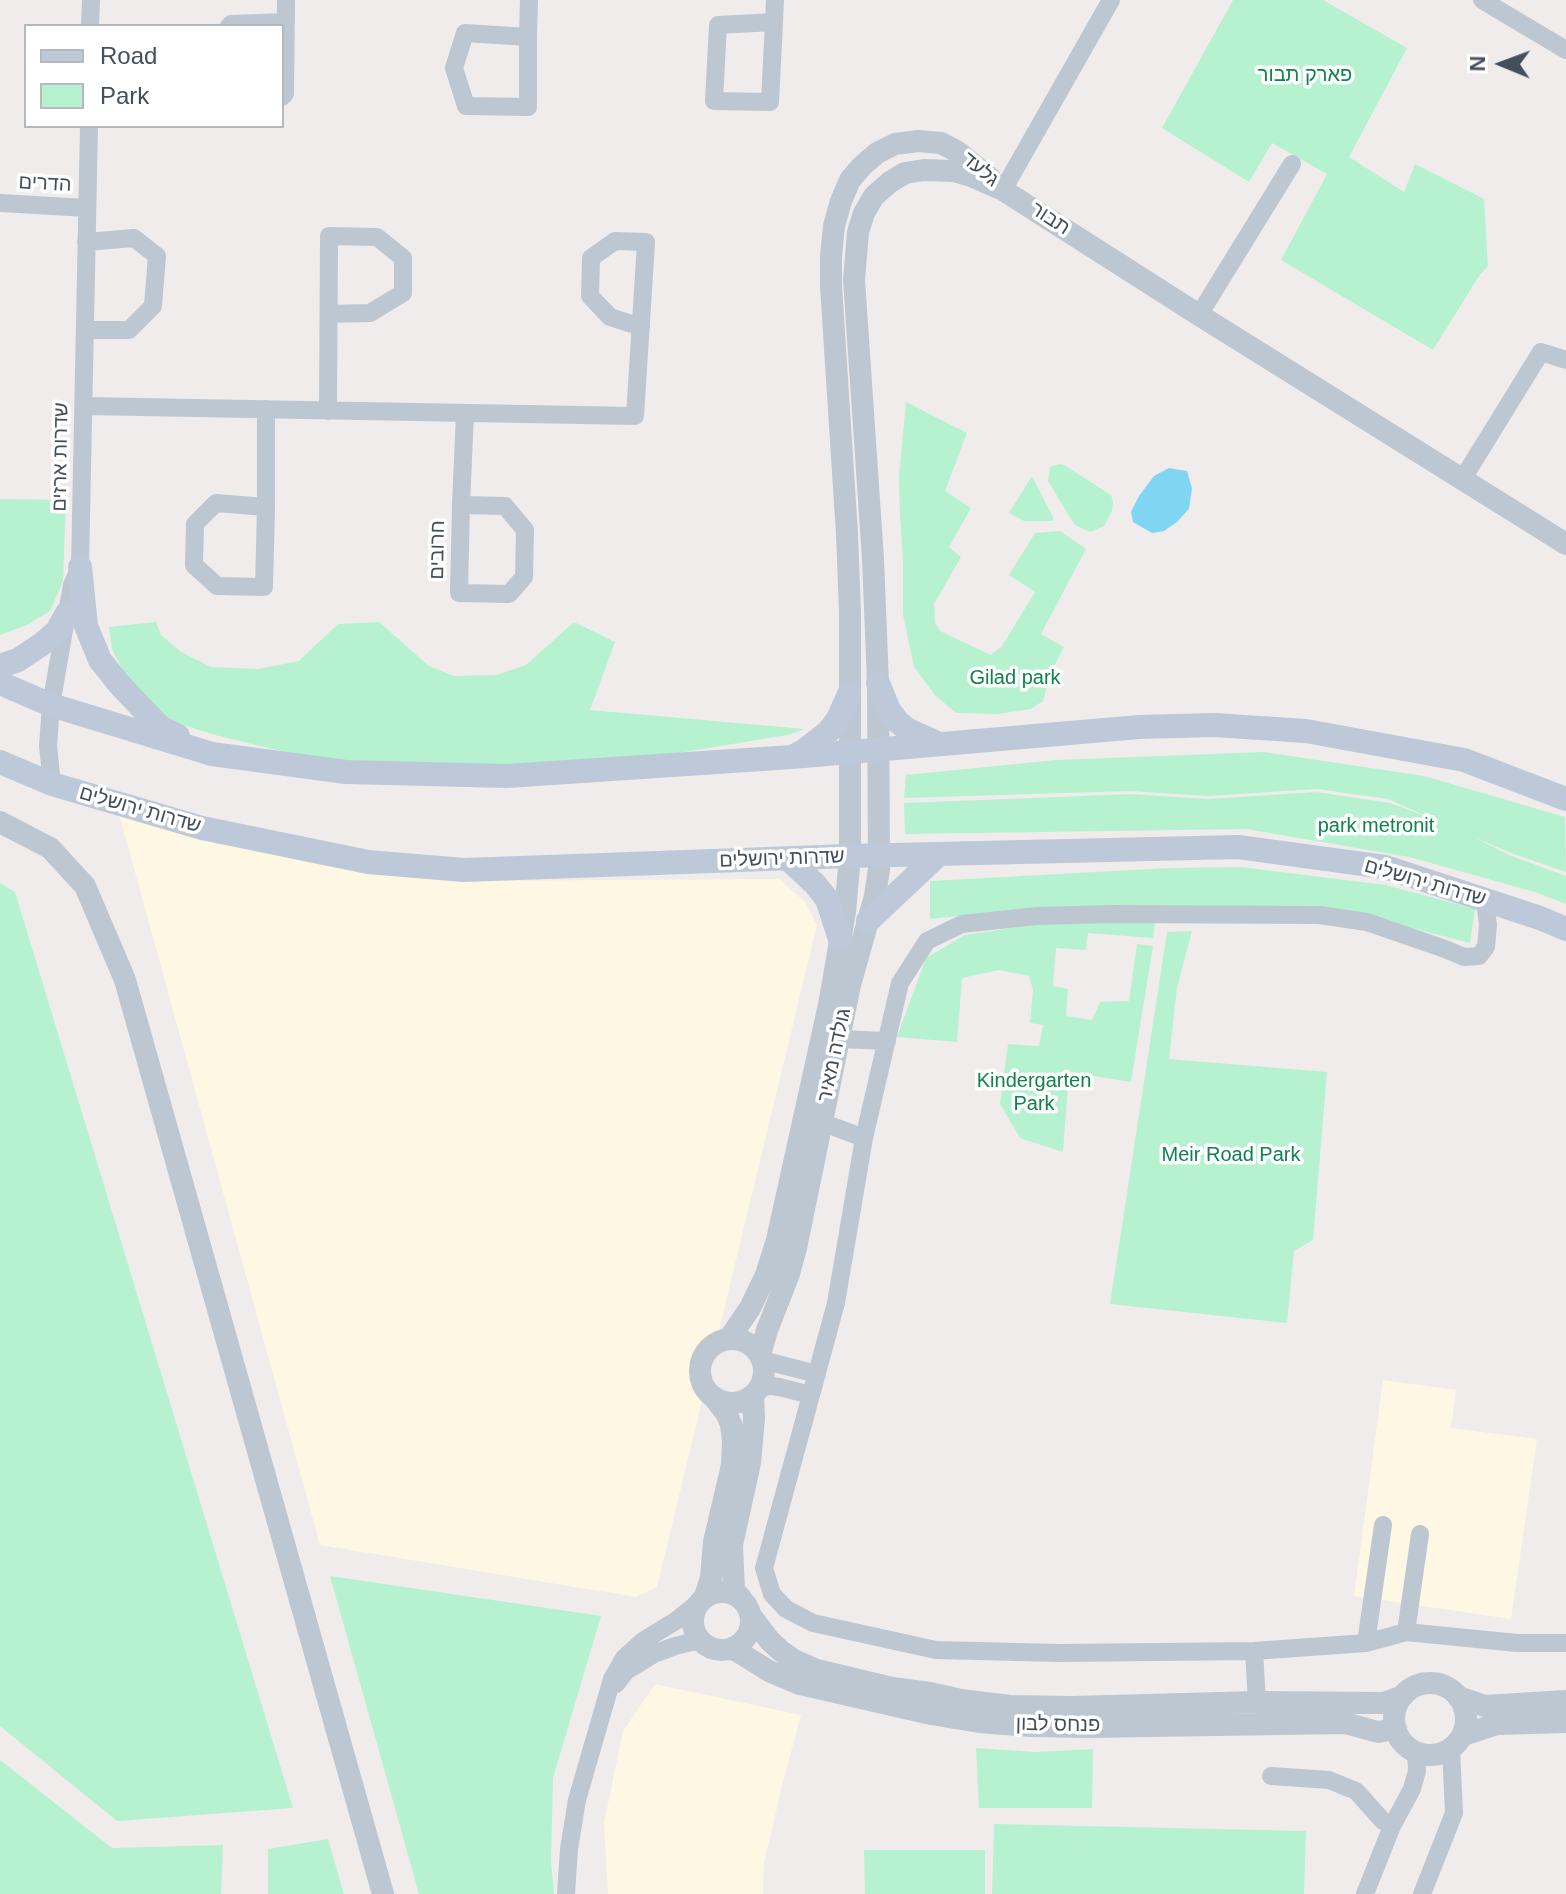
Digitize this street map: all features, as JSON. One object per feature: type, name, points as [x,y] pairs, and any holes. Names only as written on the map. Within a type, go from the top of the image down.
[{"type":"main road","points":[[80,567],[86,626],[100,660],[160,727],[212,754]]},
{"type":"main road","points":[[0,666],[18,660],[42,644],[57,631],[67,613]]},
{"type":"main road","points":[[0,683],[51,705],[212,754],[346,772],[507,776],[792,757],[1139,727],[1214,725],[1306,731],[1464,760],[1566,799]]},
{"type":"main road","points":[[878,683],[889,710],[898,722],[920,737],[942,744]]},
{"type":"main road","points":[[792,757],[828,732],[838,719],[849,694]]},
{"type":"main road","name":"שדרות ירושלים","points":[[0,762],[52,784],[202,828],[368,862],[464,870],[850,856],[1238,847],[1385,867],[1566,929]]},
{"type":"main road","points":[[868,921],[939,854]]},
{"type":"main road","points":[[788,859],[827,899],[840,939]]},
{"type":"street","points":[[90,24],[91,0]]},
{"type":"street","points":[[284,95],[286,0]]},
{"type":"street","points":[[528,37],[465,33],[454,68],[466,106],[528,107],[529,0]]},
{"type":"street","points":[[774,22],[718,25],[714,101],[770,102],[774,22],[775,0]]},
{"type":"street","points":[[1003,190],[1111,0]]},
{"type":"street","points":[[1482,0],[1566,50]]},
{"type":"street","points":[[231,24],[286,22]]},
{"type":"street","name":"שדרות ארזים","points":[[52,784],[48,746],[51,705],[72,585],[80,567],[89,128]]},
{"type":"street","name":"גלעד","points":[[850,752],[847,534],[831,286],[834,226],[850,180],[877,153],[895,144],[918,141],[941,143],[958,152],[1003,190]]},
{"type":"street","points":[[1199,315],[1292,164]]},
{"type":"street","name":"גלעד","points":[[879,749],[869,501],[854,280],[858,232],[874,196],[905,173],[954,171],[1003,190]]},
{"type":"street","name":"תבור","points":[[1003,190],[1566,544]]},
{"type":"street","name":"הדרים","points":[[0,203],[87,208]]},
{"type":"street","points":[[328,411],[329,236],[377,237],[403,258],[403,293],[370,313],[329,314]]},
{"type":"street","points":[[85,330],[129,330],[153,306],[157,256],[134,238],[86,242]]},
{"type":"street","points":[[85,406],[635,416],[641,327],[646,242],[615,241],[591,258],[590,296],[610,317],[641,327]]},
{"type":"street","points":[[1462,480],[1541,352],[1564,355]]},
{"type":"street","points":[[266,409],[266,507],[264,587],[217,586],[194,565],[195,524],[216,503],[266,507]]},
{"type":"street","name":"חרובים","points":[[461,505],[505,506],[525,530],[524,577],[509,594],[459,593],[461,505],[465,413]]},
{"type":"street","name":"גולדה מאיר","points":[[761,1358],[767,1330],[796,1248],[853,972],[877,882],[880,856],[879,749]]},
{"type":"street","name":"גולדה מאיר","points":[[729,1339],[750,1308],[766,1275],[777,1240],[829,1005],[850,856],[850,752]]},
{"type":"street","points":[[0,822],[50,848],[85,886],[125,980],[383,1894]]},
{"type":"street","points":[[1485,901],[1488,925],[1486,947],[1479,956],[1464,957],[1367,922],[1319,915],[1037,916],[962,924],[927,941],[900,983],[864,1138],[836,1303],[764,1568],[772,1594],[786,1609],[813,1623],[936,1650],[1059,1653],[1254,1651],[1366,1643],[1406,1632],[1517,1643],[1566,1643]]},
{"type":"street","points":[[1540,918],[1566,923]]},
{"type":"street","points":[[839,1039],[887,1041]]},
{"type":"street","points":[[821,1122],[864,1138]]},
{"type":"street","points":[[729,1339],[746,1342],[761,1358],[764,1377],[756,1392],[750,1463],[732,1545],[734,1591],[746,1607],[751,1626],[741,1643],[723,1650],[714,1649],[706,1646],[695,1633],[692,1617],[711,1578],[714,1542],[732,1465],[731,1424],[726,1413],[702,1386],[702,1358],[713,1344],[729,1339]]},
{"type":"street","points":[[761,1358],[817,1374]]},
{"type":"street","points":[[715,1399],[733,1404],[744,1402],[756,1392],[771,1386],[811,1395]]},
{"type":"street","points":[[1366,1643],[1383,1525]]},
{"type":"street","points":[[1406,1632],[1420,1534]]},
{"type":"street","points":[[566,1894],[577,1800],[612,1679],[624,1658],[712,1593],[727,1591],[746,1607]]},
{"type":"street","name":"פנחס לבון","points":[[746,1607],[781,1651],[817,1670],[961,1700],[1010,1706],[1072,1707],[1257,1702],[1384,1703],[1403,1696]]},
{"type":"street","points":[[607,1696],[626,1671],[654,1654],[700,1640]]},
{"type":"street","name":"פנחס לבון","points":[[732,1648],[769,1671],[818,1689],[979,1722],[1087,1727],[1345,1723],[1378,1732],[1396,1729]]},
{"type":"street","points":[[1254,1651],[1257,1702]]},
{"type":"street","points":[[1422,1894],[1454,1813],[1457,1742],[1466,1725],[1466,1715],[1458,1697],[1441,1684],[1420,1684],[1403,1696],[1395,1718],[1400,1739],[1416,1752],[1434,1755],[1457,1742],[1479,1728],[1497,1724],[1566,1722]]},
{"type":"street","points":[[1458,1697],[1485,1706],[1566,1701]]},
{"type":"street","points":[[1365,1894],[1392,1826],[1412,1789],[1417,1771],[1416,1752]]},
{"type":"street","points":[[1271,1776],[1329,1780],[1356,1791],[1383,1821],[1392,1826]]},
{"type":"shaded area","points":[[118,810],[453,881],[779,879],[805,902],[817,925],[657,1587],[636,1597],[320,1545]]},
{"type":"shaded area","points":[[1383,1380],[1456,1390],[1451,1428],[1537,1439],[1511,1619],[1354,1596]]},
{"type":"shaded area","points":[[655,1684],[801,1715],[764,1863],[763,1894],[608,1894],[604,1823],[623,1731]]},
{"type":"green space","name":"פארק תבור","points":[[1233,0],[1323,0],[1407,48],[1349,157],[1404,192],[1415,164],[1484,199],[1488,266],[1433,350],[1281,260],[1327,174],[1272,143],[1249,182],[1162,128]]},
{"type":"green space","name":"Gilad park","points":[[906,402],[967,433],[945,491],[971,508],[949,547],[961,557],[934,604],[935,623],[940,631],[991,655],[1002,646],[1035,592],[1009,575],[1035,533],[1060,531],[1086,549],[1041,634],[1064,647],[1051,672],[1043,701],[1031,709],[997,714],[956,713],[935,695],[914,667],[903,615],[900,516],[899,476]]},
{"type":"green space","points":[[1059,464],[1111,495],[1112,511],[1104,526],[1090,532],[1075,525],[1048,481],[1050,467]]},
{"type":"green space","points":[[1032,476],[1054,519],[1051,521],[1024,521],[1009,513]]},
{"type":"green space","points":[[0,499],[66,500],[63,581],[50,611],[27,625],[0,635]]},
{"type":"green space","points":[[156,622],[161,635],[181,652],[211,667],[258,669],[299,661],[338,624],[379,622],[429,666],[454,676],[496,675],[526,665],[574,622],[615,642],[590,710],[805,729],[787,735],[654,757],[498,769],[398,768],[305,757],[165,719],[133,690],[112,649],[109,627]]},
{"type":"green space","name":"park metronit","points":[[1264,752],[1424,776],[1565,817],[1566,872],[1474,837],[1509,855],[1566,876],[1566,904],[1535,892],[1409,857],[1246,829],[905,834],[904,803],[1131,794],[1207,799],[1316,792],[1390,803],[1431,818],[1388,799],[1317,789],[1207,796],[1130,791],[904,798],[906,775],[1056,760]]},
{"type":"green space","points":[[1241,867],[1386,885],[1475,909],[1470,943],[1381,920],[975,914],[930,919],[930,881]]},
{"type":"green space","points":[[0,883],[15,892],[293,1808],[117,1821],[0,1726]]},
{"type":"green space","name":"Kindergarten Park","points":[[1155,921],[1153,938],[1088,933],[1086,950],[1056,948],[1053,986],[1068,989],[1066,1016],[1092,1020],[1100,1002],[1129,1001],[1137,944],[1153,946],[1131,1082],[1069,1072],[1063,1152],[1020,1138],[1000,1104],[1008,1044],[1039,1046],[1043,1025],[1030,1023],[1033,990],[1029,976],[999,970],[962,978],[957,1042],[897,1037],[926,958],[965,935],[1038,924]]},
{"type":"green space","name":"Meir Road Park","points":[[1192,931],[1177,988],[1169,1059],[1327,1072],[1313,1240],[1294,1251],[1287,1323],[1110,1304],[1167,932]]},
{"type":"green space","points":[[330,1576],[601,1616],[553,1778],[551,1861],[554,1894],[419,1894]]},
{"type":"green space","points":[[976,1748],[1035,1752],[1093,1749],[1092,1808],[979,1808]]},
{"type":"green space","points":[[0,1760],[112,1848],[223,1845],[221,1894],[0,1894]]},
{"type":"green space","points":[[994,1824],[1306,1831],[1304,1894],[992,1894]]},
{"type":"green space","points":[[328,1839],[344,1894],[268,1894],[268,1849]]},
{"type":"green space","points":[[864,1850],[985,1850],[985,1894],[865,1894]]},
{"type":"water","points":[[1169,468],[1187,471],[1192,488],[1189,509],[1164,531],[1152,533],[1133,522],[1131,512],[1154,476]]}]
